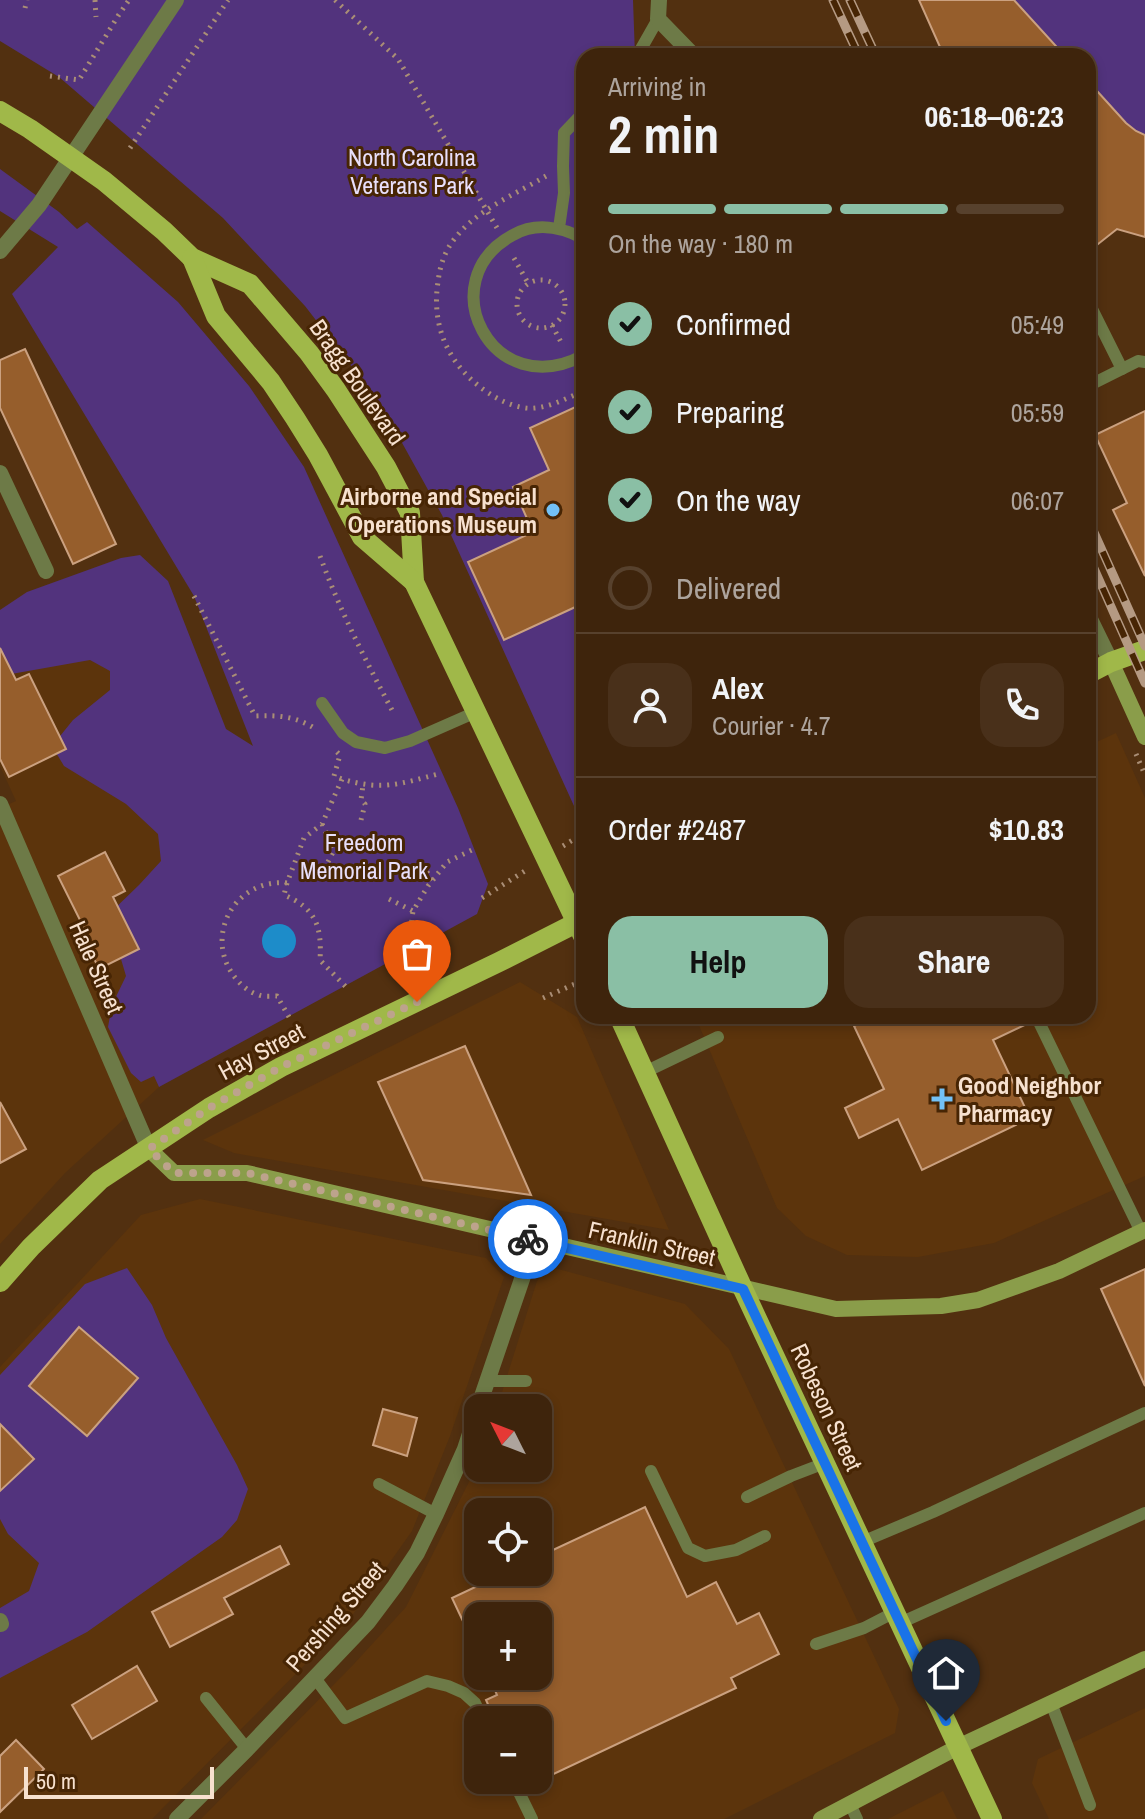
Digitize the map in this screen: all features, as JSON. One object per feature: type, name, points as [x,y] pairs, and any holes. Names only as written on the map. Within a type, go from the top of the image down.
[{"type":"main road","name":"Bragg Boulevard","points":[[0,111],[71,157],[129,201],[192,258],[250,284],[309,353],[362,427],[410,513],[414,582],[576,914]]},
{"type":"main road","name":"Bragg Boulevard","points":[[192,258],[216,316],[271,382],[295,418],[362,537],[414,582]]},
{"type":"main road","points":[[1096,670],[1145,650]]},
{"type":"main road","name":"Hay Street","points":[[0,1282],[100,1180],[209,1108],[281,1067],[499,962],[576,929]]},
{"type":"main road","name":"Robeson Street","points":[[623,1024],[743,1289],[992,1819]]},
{"type":"street","points":[[0,251],[39,205],[176,0]]},
{"type":"street","points":[[659,0],[658,19],[686,48]]},
{"type":"street","points":[[0,473],[46,571]]},
{"type":"street","points":[[1096,631],[1145,737]]},
{"type":"street","name":"Hale Street","points":[[0,804],[149,1149]]},
{"type":"street","name":"Franklin Street","points":[[149,1149],[174,1173],[247,1173],[836,1309],[941,1306],[978,1300],[1045,1276],[1143,1231]]},
{"type":"street","name":"Pershing Street","points":[[483,1394],[535,1241]]},
{"type":"street","name":"Pershing Street","points":[[177,1819],[368,1622],[417,1553],[464,1451]]},
{"type":"street","points":[[821,1819],[854,1811],[958,1747],[1145,1659]]},
{"type":"lane","points":[[642,48],[658,19]]},
{"type":"lane","points":[[559,228],[564,193],[564,133],[576,120]]},
{"type":"lane","points":[[576,234],[545,227],[517,232],[493,249],[484,261],[474,289],[474,303],[482,331],[501,354],[528,366],[557,366],[576,359]]},
{"type":"lane","points":[[1096,317],[1122,369]]},
{"type":"lane","points":[[1096,382],[1138,361],[1145,362]]},
{"type":"lane","points":[[322,703],[343,733],[356,742],[385,748],[410,741],[476,712]]},
{"type":"lane","points":[[1040,1024],[1143,1231]]},
{"type":"lane","points":[[645,1072],[718,1037]]},
{"type":"lane","points":[[488,1381],[526,1381]]},
{"type":"lane","points":[[862,1542],[1145,1413]]},
{"type":"lane","points":[[747,1497],[825,1463]]},
{"type":"lane","points":[[651,1471],[688,1548],[705,1556],[736,1550],[765,1536]]},
{"type":"lane","points":[[379,1484],[436,1514]]},
{"type":"lane","points":[[816,1644],[897,1617],[1145,1513]]},
{"type":"lane","points":[[315,1678],[345,1718],[427,1681],[464,1693],[476,1706]]},
{"type":"lane","points":[[206,1698],[247,1749]]},
{"type":"lane","points":[[1051,1703],[1090,1805]]},
{"type":"lane","points":[[520,1794],[532,1819]]},
{"type":"path","points":[[25,8],[27,0]]},
{"type":"path","points":[[95,0],[96,17]]},
{"type":"path","points":[[50,76],[79,80],[129,0]]},
{"type":"path","points":[[130,148],[228,0]]},
{"type":"path","points":[[335,0],[398,59],[497,228]]},
{"type":"path","points":[[511,254],[528,283]]},
{"type":"path","points":[[545,280],[563,294],[562,316],[552,325],[534,327],[521,318],[517,302],[528,283],[545,280]]},
{"type":"path","points":[[552,325],[564,347]]},
{"type":"path","points":[[567,398],[576,394]]},
{"type":"path","points":[[320,556],[358,647],[393,712]]},
{"type":"path","points":[[194,596],[255,716],[282,715],[306,722],[324,735]]},
{"type":"path","points":[[332,745],[340,755],[334,776],[363,785],[391,786],[438,774]]},
{"type":"path","points":[[342,779],[322,824],[304,838],[284,895],[300,902],[316,919],[321,940],[320,960],[347,988]]},
{"type":"path","points":[[361,820],[365,804],[361,800],[363,785]]},
{"type":"path","points":[[322,824],[334,850],[328,862]]},
{"type":"path","points":[[416,953],[410,933],[413,911],[447,862],[472,850]]},
{"type":"path","points":[[414,875],[425,869],[433,881]]},
{"type":"path","points":[[287,883],[276,882],[253,890],[235,903],[223,923],[222,949],[229,971],[243,986],[258,995],[277,996],[289,1017]]},
{"type":"path","points":[[389,899],[413,911]]},
{"type":"path","points":[[543,998],[576,984]]},
{"type":"shaded area","points":[[27,592],[90,660],[110,670],[204,923],[145,1051],[159,1087],[65,1173],[0,1244],[0,808],[16,801],[0,766],[0,610]]},
{"type":"shaded area","points":[[1116,733],[1145,798],[1145,1176],[994,1243],[918,1257],[847,1255],[806,1236],[777,1208],[698,1024],[1096,1024],[1096,742]]},
{"type":"shaded area","points":[[520,982],[576,1016],[576,1024],[580,1024],[669,1230],[234,1153],[203,1140]]},
{"type":"shaded area","points":[[200,1199],[486,1258],[504,1277],[450,1436],[412,1531],[349,1620],[152,1819],[0,1819],[0,1367],[141,1215]]},
{"type":"shaded area","points":[[551,1267],[685,1304],[729,1349],[899,1709],[895,1733],[724,1819],[201,1819],[406,1607],[469,1482],[552,1482],[552,1394],[501,1394],[537,1281]]},
{"type":"shaded area","points":[[1145,1708],[1145,1819],[1049,1819],[1032,1783],[1038,1759]]},
{"type":"shaded area","points":[[943,1791],[957,1819],[888,1819]]},
{"type":"green space","name":"North Carolina Veterans Park","points":[[0,0],[633,0],[635,48],[576,48],[576,810],[442,515],[380,403],[305,306],[223,218],[59,77],[0,41]]},
{"type":"green space","points":[[919,0],[1145,0],[1145,237],[1117,229],[1096,246],[1096,48],[940,48]]},
{"type":"green space","name":"Freedom Memorial Park","points":[[0,169],[77,229],[87,222],[178,302],[249,386],[304,467],[458,808],[488,884],[477,914],[159,1087],[154,1076],[141,1082],[131,1073],[108,1027],[112,1005],[126,976],[108,915],[161,861],[158,834],[126,804],[64,766],[52,746],[73,720],[110,690],[110,671],[90,660],[0,676],[0,610],[27,592],[121,558],[140,555],[168,581],[226,729],[253,746],[194,596],[12,294],[58,247],[0,211]]},
{"type":"green space","points":[[127,1268],[152,1305],[166,1338],[248,1489],[237,1520],[222,1537],[87,1632],[0,1678],[0,1608],[29,1591],[39,1563],[8,1534],[0,1519],[0,1375],[85,1284]]},
{"type":"water","points":[[279,924],[291,929],[296,941],[291,953],[279,958],[267,953],[262,941],[267,929]]},
{"type":"building","points":[[919,0],[1014,0],[1058,48],[940,48]]},
{"type":"building","points":[[1096,90],[1126,123],[1145,135],[1145,237],[1117,229],[1096,246]]},
{"type":"building","points":[[25,349],[116,544],[73,564],[0,408],[0,360]]},
{"type":"building","name":"Airborne and Special Operations Museum","points":[[576,407],[576,607],[504,640],[468,562],[533,532],[513,487],[549,470],[530,428]]},
{"type":"building","points":[[1145,411],[1145,576],[1113,510],[1127,503],[1096,435]]},
{"type":"building","points":[[0,648],[16,680],[29,674],[66,749],[9,777],[0,759]]},
{"type":"building","points":[[105,852],[125,891],[113,897],[139,949],[99,969],[85,940],[89,938],[58,876]]},
{"type":"building","name":"Good Neighbor Pharmacy","points":[[1027,1024],[993,1040],[1030,1118],[922,1170],[898,1119],[859,1138],[845,1108],[884,1089],[854,1026]]},
{"type":"building","points":[[465,1046],[531,1195],[423,1180],[378,1082]]},
{"type":"building","points":[[0,1102],[26,1149],[0,1163]]},
{"type":"building","points":[[1145,1269],[1145,1386],[1101,1289]]},
{"type":"building","points":[[79,1327],[138,1378],[87,1436],[29,1386]]},
{"type":"building","points":[[383,1409],[417,1418],[407,1456],[373,1445]]},
{"type":"building","points":[[0,1424],[34,1459],[0,1491]]},
{"type":"building","points":[[645,1507],[687,1597],[716,1582],[737,1624],[759,1613],[779,1654],[731,1678],[736,1688],[552,1775],[552,1706],[489,1706],[486,1700],[497,1695],[495,1690],[552,1690],[552,1602],[464,1602],[464,1623],[452,1598],[477,1586],[552,1586],[552,1550]]},
{"type":"building","points":[[280,1546],[289,1564],[224,1598],[233,1614],[170,1647],[152,1612]]},
{"type":"building","points":[[137,1666],[157,1701],[92,1739],[72,1705]]},
{"type":"building","points":[[16,1740],[44,1769],[0,1812],[0,1756]]},
{"type":"railway","points":[[833,0],[855,48]]},
{"type":"railway","points":[[850,0],[872,48]]},
{"type":"railway","points":[[1096,537],[1145,646]]},
{"type":"railway","points":[[1096,573],[1145,683]]},
{"type":"way so far","points":[[417,1002],[281,1067],[209,1108],[149,1149],[174,1173],[247,1173],[528,1239]]},
{"type":"place","name":"Airborne and Special Operations Museum","points":[[553,510]]},
{"type":"place","name":"Good Neighbor Pharmacy","points":[[942,1099]]},
{"type":"route","points":[[528,1239],[743,1289],[946,1721]]}]
